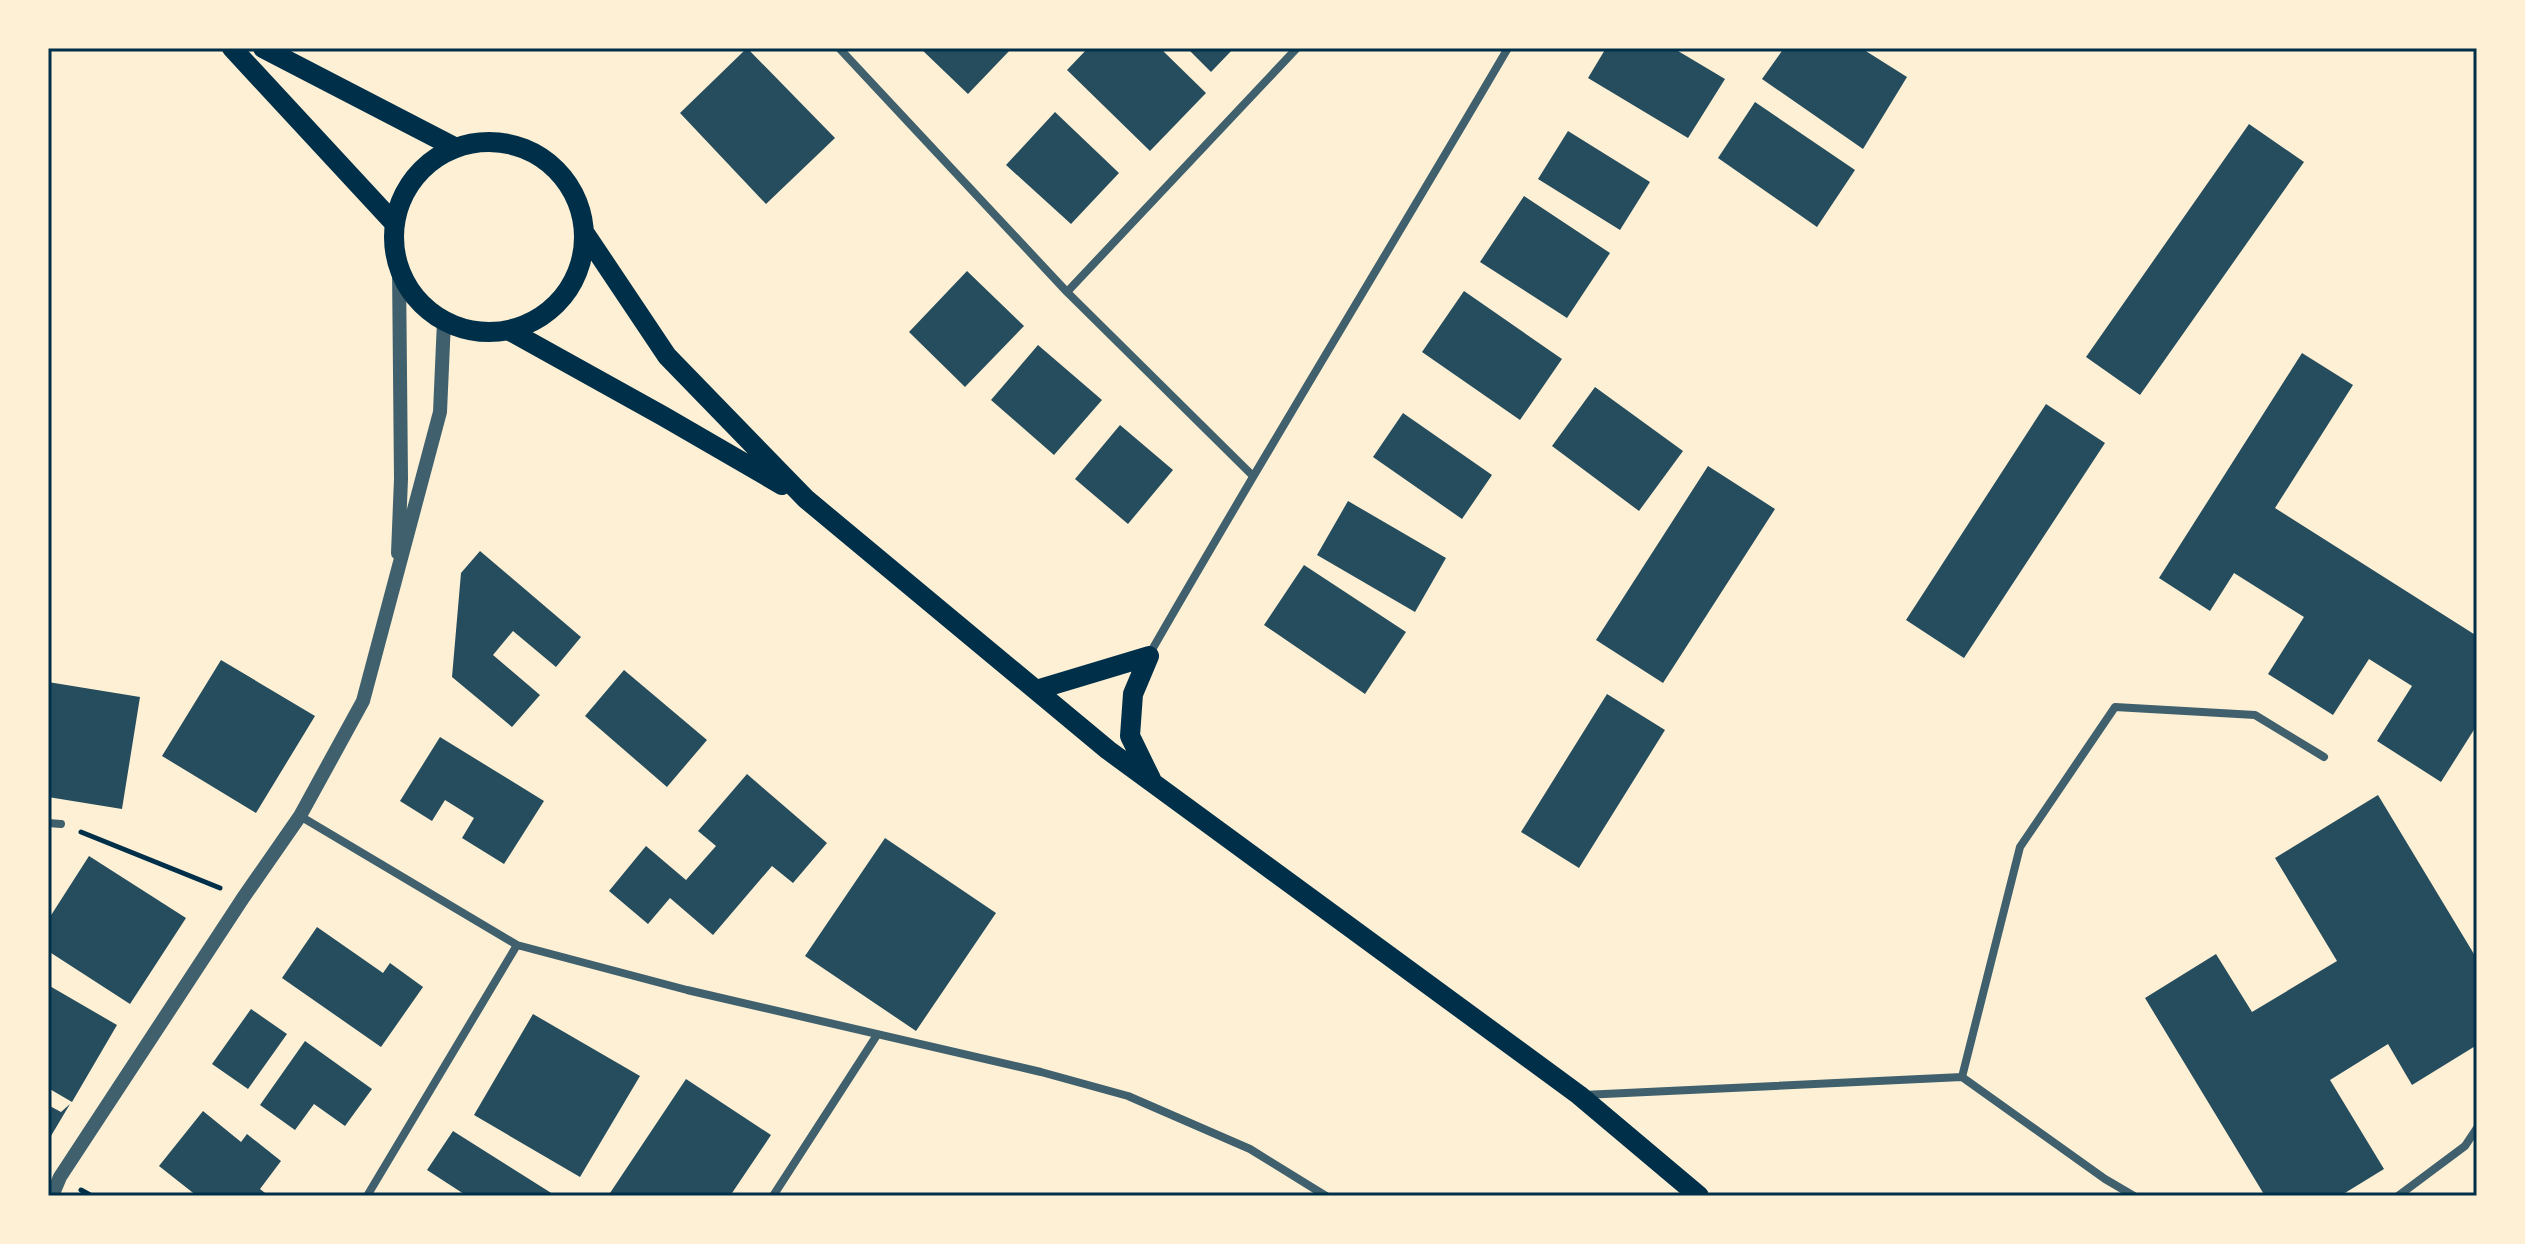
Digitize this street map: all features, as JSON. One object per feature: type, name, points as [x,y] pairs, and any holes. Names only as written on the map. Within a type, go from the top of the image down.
[{"type":"main road","points":[[232,48],[395,224]]},
{"type":"main road","points":[[263,48],[456,148]]},
{"type":"main road","points":[[481,142],[507,144],[531,151],[551,165],[568,184],[579,206],[584,232],[580,265],[565,294],[550,311],[510,331],[487,333],[465,330],[444,321],[416,298],[405,284],[399,267],[395,253],[395,224],[402,199],[415,178],[434,160],[456,148],[481,142]]},
{"type":"main road","points":[[584,232],[667,356],[806,499],[1108,750],[1579,1095],[1699,1196]]},
{"type":"main road","points":[[510,331],[806,499]]},
{"type":"main road","points":[[1036,690],[1149,656]]},
{"type":"main road","points":[[1149,656],[1133,694],[1130,736],[1153,782]]},
{"type":"street","points":[[839,48],[1067,292],[1252,475]]},
{"type":"street","points":[[1067,292],[1297,48]]},
{"type":"street","points":[[1149,656],[1252,475],[1349,318],[1508,48]]},
{"type":"street","points":[[397,581],[401,479],[399,267]]},
{"type":"street","points":[[52,1196],[60,1177],[300,816],[363,701],[440,412],[444,321]]},
{"type":"street","points":[[1962,1077],[2020,847],[2115,707],[2255,715],[2324,757]]},
{"type":"street","points":[[300,816],[517,945],[687,990],[1041,1072],[1128,1096],[1250,1149],[1326,1196]]},
{"type":"street","points":[[48,823],[61,824]]},
{"type":"street","points":[[367,1196],[517,945]]},
{"type":"street","points":[[773,1196],[877,1035]]},
{"type":"street","points":[[1579,1095],[1962,1077],[2105,1179],[2134,1196]]},
{"type":"street","points":[[2398,1196],[2465,1146],[2477,1128]]},
{"type":"path","points":[[61,824],[243,898]]},
{"type":"building","points":[[747,48],[835,138],[766,204],[680,113]]},
{"type":"building","points":[[920,48],[1012,48],[968,94]]},
{"type":"building","points":[[1088,48],[1160,48],[1206,93],[1150,151],[1067,70]]},
{"type":"building","points":[[1187,48],[1234,48],[1211,72]]},
{"type":"building","points":[[1606,48],[1673,48],[1725,79],[1688,138],[1588,78]]},
{"type":"building","points":[[1784,48],[1861,48],[1907,77],[1863,149],[1762,79]]},
{"type":"building","points":[[1755,102],[1855,170],[1817,227],[1718,158]]},
{"type":"building","points":[[1055,112],[1119,173],[1071,224],[1006,165]]},
{"type":"building","points":[[2249,124],[2304,162],[2140,395],[2086,357]]},
{"type":"building","points":[[1568,131],[1650,182],[1620,230],[1538,179]]},
{"type":"building","points":[[1524,196],[1610,253],[1567,318],[1480,262]]},
{"type":"building","points":[[967,271],[1024,326],[965,387],[909,332]]},
{"type":"building","points":[[1464,291],[1562,359],[1520,420],[1422,352]]},
{"type":"building","points":[[1038,345],[1102,400],[1054,455],[991,400]]},
{"type":"building","points":[[2302,353],[2353,385],[2275,508],[2477,636],[2477,725],[2441,782],[2377,741],[2412,686],[2369,659],[2333,715],[2268,674],[2304,617],[2234,573],[2210,611],[2159,578]]},
{"type":"building","points":[[1595,387],[1683,451],[1639,511],[1552,446]]},
{"type":"building","points":[[2046,404],[2105,443],[1964,658],[1906,620]]},
{"type":"building","points":[[1403,413],[1492,475],[1462,519],[1373,457]]},
{"type":"building","points":[[1120,425],[1173,470],[1128,524],[1075,479]]},
{"type":"building","points":[[1708,466],[1775,509],[1663,683],[1596,640]]},
{"type":"building","points":[[1348,501],[1446,558],[1415,612],[1317,555]]},
{"type":"building","points":[[480,551],[581,637],[556,667],[513,631],[493,655],[540,695],[512,727],[452,677],[461,573]]},
{"type":"building","points":[[1304,565],[1406,632],[1365,694],[1264,625]]},
{"type":"building","points":[[221,660],[315,716],[256,813],[162,756]]},
{"type":"building","points":[[624,670],[707,740],[667,787],[585,716]]},
{"type":"building","points":[[48,682],[140,697],[122,809],[48,797]]},
{"type":"building","points":[[1607,694],[1665,730],[1579,868],[1521,832]]},
{"type":"building","points":[[440,737],[544,801],[504,864],[462,838],[474,818],[445,800],[432,821],[400,801]]},
{"type":"building","points":[[747,774],[827,843],[793,883],[772,866],[713,935],[670,898],[648,924],[609,891],[646,846],[686,880],[716,846],[698,831]]},
{"type":"building","points":[[2378,795],[2477,959],[2477,1045],[2412,1085],[2388,1044],[2330,1080],[2384,1169],[2340,1196],[2265,1196],[2145,998],[2216,954],[2252,1012],[2337,961],[2275,858]]},
{"type":"building","points":[[885,838],[996,913],[916,1031],[805,956]]},
{"type":"building","points":[[89,856],[186,918],[130,1004],[48,951],[48,920]]},
{"type":"building","points":[[317,927],[383,973],[390,963],[423,987],[381,1047],[282,978]]},
{"type":"building","points":[[48,985],[117,1025],[72,1102],[48,1088]]},
{"type":"building","points":[[251,1009],[287,1034],[248,1089],[212,1064]]},
{"type":"building","points":[[533,1014],[640,1076],[580,1177],[474,1115]]},
{"type":"building","points":[[305,1041],[372,1089],[345,1126],[314,1104],[295,1130],[260,1105]]},
{"type":"building","points":[[686,1079],[771,1135],[730,1196],[608,1196]]},
{"type":"building","points":[[70,1104],[48,1141],[48,1105],[61,1112]]},
{"type":"building","points":[[203,1111],[241,1142],[247,1134],[281,1161],[260,1189],[269,1196],[197,1196],[159,1166]]},
{"type":"building","points":[[453,1131],[556,1196],[467,1196],[427,1170]]}]
